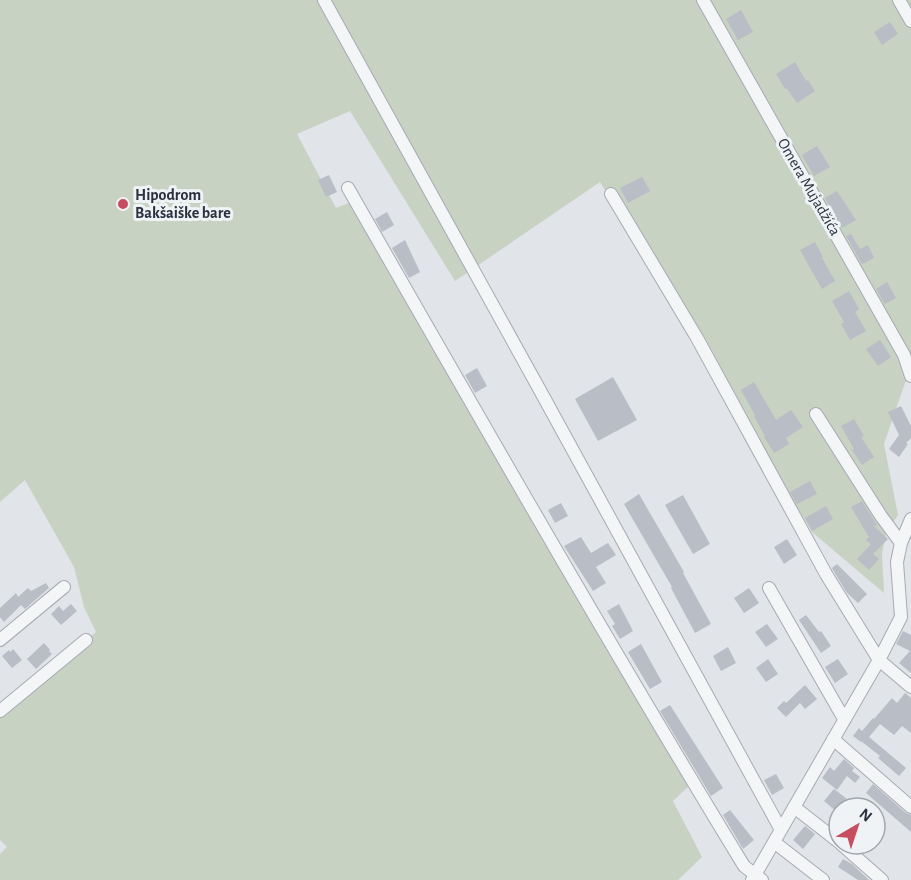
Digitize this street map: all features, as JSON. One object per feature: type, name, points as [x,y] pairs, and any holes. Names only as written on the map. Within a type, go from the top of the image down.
[{"type":"street","points":[[324,0],[781,830]]},
{"type":"street","name":"Omera Mujadžića","points":[[703,0],[904,355],[911,376]]},
{"type":"street","points":[[899,0],[911,21]]},
{"type":"street","points":[[348,188],[624,668],[744,866],[756,878],[901,617],[897,562],[901,543],[911,519]]},
{"type":"street","points":[[612,194],[697,338],[826,574],[879,660],[911,687]]},
{"type":"street","points":[[816,414],[880,516],[901,543]]},
{"type":"street","points":[[0,640],[64,587]]},
{"type":"street","points":[[769,588],[844,719]]},
{"type":"street","points":[[0,711],[86,640]]},
{"type":"street","points":[[833,739],[911,807]]},
{"type":"street","points":[[794,807],[827,833]]},
{"type":"street","points":[[774,842],[823,880]]},
{"type":"street","points":[[855,856],[882,880]]},
{"type":"green space","points":[[0,0],[911,0],[911,376],[905,383],[884,444],[898,515],[886,533],[882,554],[884,593],[812,532],[600,182],[455,281],[350,111],[297,134],[336,208],[357,200],[690,785],[673,801],[702,857],[678,880],[0,880],[0,854],[7,847],[0,840],[0,711],[96,632],[84,607],[74,567],[25,480],[0,502]]},
{"type":"building","points":[[741,10],[753,32],[738,40],[726,19]]},
{"type":"building","points":[[890,22],[898,34],[882,45],[874,32]]},
{"type":"building","points":[[795,62],[815,91],[797,103],[776,74]]},
{"type":"building","points":[[817,146],[830,167],[814,176],[802,155]]},
{"type":"building","points":[[329,175],[337,192],[326,197],[318,180]]},
{"type":"building","points":[[642,177],[650,191],[628,203],[620,188]]},
{"type":"building","points":[[837,191],[856,220],[842,228],[825,198]]},
{"type":"building","points":[[387,212],[394,225],[382,232],[375,219]]},
{"type":"building","points":[[851,234],[860,249],[868,245],[874,258],[862,264],[846,236]]},
{"type":"building","points":[[405,240],[420,272],[409,278],[392,248]]},
{"type":"building","points":[[815,242],[835,281],[822,289],[800,250]]},
{"type":"building","points":[[887,282],[896,298],[885,304],[876,289]]},
{"type":"building","points":[[849,291],[859,309],[855,312],[866,331],[850,340],[841,324],[844,322],[832,301]]},
{"type":"building","points":[[880,340],[891,357],[878,366],[866,349]]},
{"type":"building","points":[[477,368],[487,386],[475,393],[465,375]]},
{"type":"building","points":[[613,377],[637,420],[598,441],[575,399]]},
{"type":"building","points":[[754,382],[776,420],[791,410],[803,427],[786,438],[789,444],[774,453],[741,390]]},
{"type":"building","points":[[901,406],[911,426],[911,438],[899,457],[889,449],[899,435],[888,412]]},
{"type":"building","points":[[854,419],[864,436],[861,437],[874,457],[862,465],[841,426]]},
{"type":"building","points":[[810,481],[817,494],[797,504],[790,492]]},
{"type":"building","points":[[639,494],[711,624],[695,633],[672,587],[624,504]]},
{"type":"building","points":[[683,495],[710,544],[693,554],[665,505]]},
{"type":"building","points":[[862,501],[877,525],[874,526],[888,539],[873,554],[879,559],[869,570],[857,559],[871,544],[866,540],[869,537],[851,507]]},
{"type":"building","points":[[561,503],[568,516],[555,523],[548,510]]},
{"type":"building","points":[[826,506],[833,519],[812,531],[805,518]]},
{"type":"building","points":[[581,537],[591,553],[608,543],[616,555],[596,567],[606,583],[593,591],[564,546]]},
{"type":"building","points":[[787,539],[797,555],[784,564],[774,547]]},
{"type":"building","points":[[837,564],[867,594],[858,603],[847,593],[833,570],[832,568]]},
{"type":"building","points":[[46,583],[49,588],[25,609],[21,605],[4,622],[0,617],[0,608],[16,593],[18,597],[28,588],[31,591]]},
{"type":"building","points":[[749,588],[759,603],[744,613],[734,598]]},
{"type":"building","points":[[71,604],[77,611],[61,625],[51,614],[59,606],[63,611]]},
{"type":"building","points":[[619,604],[633,631],[620,639],[607,611]]},
{"type":"building","points":[[806,615],[831,646],[821,653],[799,620]]},
{"type":"building","points":[[767,624],[778,639],[766,647],[755,632]]},
{"type":"building","points":[[903,631],[911,635],[911,673],[899,663],[910,651],[896,644]]},
{"type":"building","points":[[44,643],[52,654],[36,669],[27,659]]},
{"type":"building","points":[[641,644],[662,682],[650,689],[628,652]]},
{"type":"building","points":[[728,647],[736,663],[721,671],[713,656]]},
{"type":"building","points":[[13,649],[22,660],[12,668],[2,656]]},
{"type":"building","points":[[768,659],[778,674],[766,682],[756,668]]},
{"type":"building","points":[[838,659],[848,674],[835,683],[825,667]]},
{"type":"building","points":[[805,685],[817,699],[805,709],[800,703],[786,717],[777,708],[784,701],[786,703]]},
{"type":"building","points":[[905,693],[911,698],[911,733],[902,726],[894,735],[880,724],[869,737],[906,768],[899,776],[878,758],[880,756],[853,736],[859,728],[862,731],[892,698],[897,703]]},
{"type":"building","points":[[670,705],[723,788],[711,796],[660,711]]},
{"type":"building","points":[[844,759],[854,768],[852,771],[860,777],[855,783],[847,776],[837,790],[822,778],[830,767],[834,771]]},
{"type":"building","points":[[776,774],[784,788],[772,795],[764,780]]},
{"type":"building","points":[[873,784],[887,796],[869,796],[866,793]]},
{"type":"building","points":[[834,789],[843,796],[828,796]]},
{"type":"building","points":[[887,796],[911,815],[911,832],[887,811]]},
{"type":"building","points":[[730,810],[754,840],[743,849],[723,815]]},
{"type":"building","points":[[805,826],[815,834],[803,849],[793,840]]},
{"type":"building","points":[[843,859],[869,880],[858,880],[838,867]]},
{"type":"place","name":"Hipodrom Bakšaiške bare","points":[[123,204]]}]
